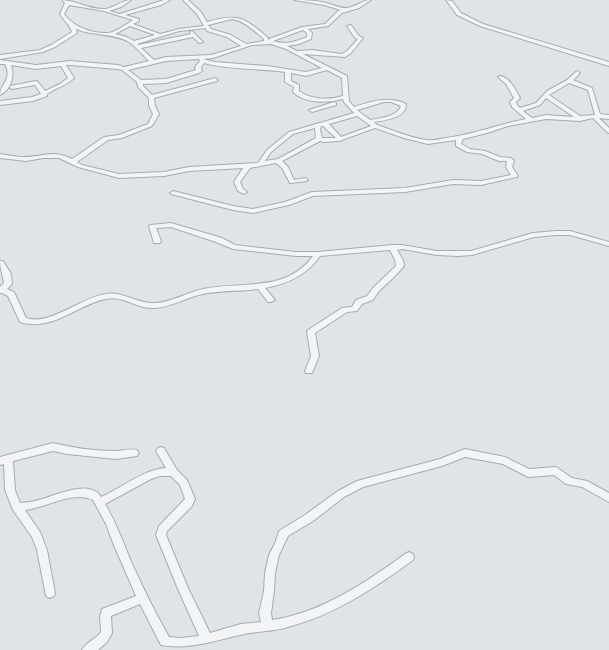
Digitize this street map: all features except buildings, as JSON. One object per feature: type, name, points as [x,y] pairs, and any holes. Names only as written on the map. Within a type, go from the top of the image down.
[{"type":"street","points":[[129,0],[100,11],[65,2],[62,14],[65,20],[73,27],[121,37],[135,45],[152,62]]},
{"type":"street","points":[[120,15],[168,0]]},
{"type":"street","points":[[185,0],[199,13],[205,26],[212,32],[229,36],[245,46]]},
{"type":"street","points":[[296,0],[319,3],[345,10]]},
{"type":"street","points":[[319,3],[329,0]]},
{"type":"street","points":[[269,42],[278,36],[304,28],[327,24],[338,13],[356,7],[369,0]]},
{"type":"street","points":[[448,0],[452,3],[458,13],[485,26],[555,47],[581,57],[609,64]]},
{"type":"street","points":[[105,10],[137,20],[131,25],[110,35]]},
{"type":"street","points":[[135,45],[158,35],[205,26],[225,18],[235,18],[252,27],[269,42]]},
{"type":"street","points":[[131,25],[158,35]]},
{"type":"street","points":[[297,52],[312,52],[339,56],[346,55],[361,38],[357,37],[349,26]]},
{"type":"street","points":[[0,58],[45,50],[75,32],[73,27]]},
{"type":"street","points":[[134,31],[140,28]]},
{"type":"street","points":[[283,46],[294,44],[309,38],[311,34],[304,28]]},
{"type":"street","points":[[188,29],[201,42]]},
{"type":"street","points":[[121,37],[129,34]]},
{"type":"street","points":[[135,45],[194,35]]},
{"type":"street","points":[[124,69],[174,58],[196,59],[217,56],[245,46],[269,42],[297,52],[344,76],[346,99],[355,111],[368,122],[406,137],[428,142],[460,138],[485,132],[507,124],[531,120],[553,117],[580,119],[609,117]]},
{"type":"street","points":[[196,59],[215,64],[267,68],[306,74],[327,68]]},
{"type":"street","points":[[140,82],[166,80],[197,72],[199,71],[198,67],[203,61]]},
{"type":"street","points":[[0,62],[36,67],[74,63],[113,66],[124,69],[140,82],[140,86],[150,96],[156,114],[150,125],[120,137],[106,138],[72,162]]},
{"type":"street","points":[[0,93],[9,84],[10,71],[7,63]]},
{"type":"street","points":[[0,103],[42,97],[51,89],[62,85],[71,78],[63,64]]},
{"type":"street","points":[[288,71],[288,82],[297,86],[296,92],[298,94],[307,98],[330,100],[346,99]]},
{"type":"street","points":[[519,110],[538,104],[552,90],[569,81],[576,73]]},
{"type":"street","points":[[501,77],[509,82],[510,88],[516,96],[513,102],[519,110],[531,120]]},
{"type":"street","points":[[150,96],[215,80]]},
{"type":"street","points":[[569,81],[590,90],[596,117],[609,131]]},
{"type":"street","points":[[0,85],[36,83],[44,94]]},
{"type":"street","points":[[9,84],[22,100]]},
{"type":"street","points":[[547,96],[580,119]]},
{"type":"street","points":[[312,110],[346,99]]},
{"type":"street","points":[[259,164],[269,151],[286,136],[294,132],[325,124],[379,101],[404,104],[404,107],[399,113],[368,122]]},
{"type":"street","points":[[325,124],[340,139]]},
{"type":"street","points":[[318,126],[317,130],[320,139],[326,142],[340,139],[375,126]]},
{"type":"street","points":[[173,194],[233,208],[253,211],[287,204],[312,194],[405,190],[453,182],[481,183],[515,176],[509,167],[510,159],[499,159],[483,152],[464,150],[458,145],[460,138]]},
{"type":"street","points":[[0,156],[26,159],[43,156],[59,156],[83,167],[114,175],[133,176],[164,174],[189,169],[248,166],[278,161],[320,139]]},
{"type":"street","points":[[278,161],[284,166],[292,182],[306,180]]},
{"type":"street","points":[[244,192],[240,190],[237,182],[248,166]]},
{"type":"street","points":[[157,241],[152,226],[170,225],[219,240],[233,247],[281,253],[318,254],[392,247],[413,248],[437,253],[472,253],[533,235],[556,233],[570,234],[609,244]]},
{"type":"street","points":[[309,371],[314,362],[316,352],[312,331],[324,325],[344,311],[354,308],[359,302],[370,298],[373,293],[380,288],[400,266],[399,260],[392,247]]},
{"type":"street","points":[[1,291],[11,294],[23,320],[34,323],[50,320],[88,302],[110,296],[123,297],[153,306],[202,291],[259,286],[278,282],[304,270],[318,254]]},
{"type":"street","points":[[0,263],[8,277],[7,286],[1,291]]},
{"type":"street","points":[[259,286],[271,300]]},
{"type":"street","points":[[50,593],[42,550],[31,526],[17,507],[9,486],[10,473],[4,460],[53,447],[67,450],[116,455],[134,453]]},
{"type":"street","points":[[161,450],[174,473],[184,483],[190,499],[163,529],[161,535],[183,589],[207,640]]},
{"type":"street","points":[[267,626],[265,613],[270,591],[270,573],[274,555],[281,542],[283,534],[309,518],[341,494],[360,484],[436,464],[468,453],[505,461],[528,473],[556,470],[570,481],[584,484],[609,498]]},
{"type":"street","points":[[99,503],[139,480],[161,472],[174,473]]},
{"type":"street","points":[[17,507],[38,504],[66,495],[79,493],[93,495],[111,523],[142,598],[168,644],[185,646],[243,628],[267,626],[294,620],[341,601],[385,575],[409,557]]},
{"type":"street","points":[[89,650],[105,636],[107,630],[106,613],[142,598]]}]
